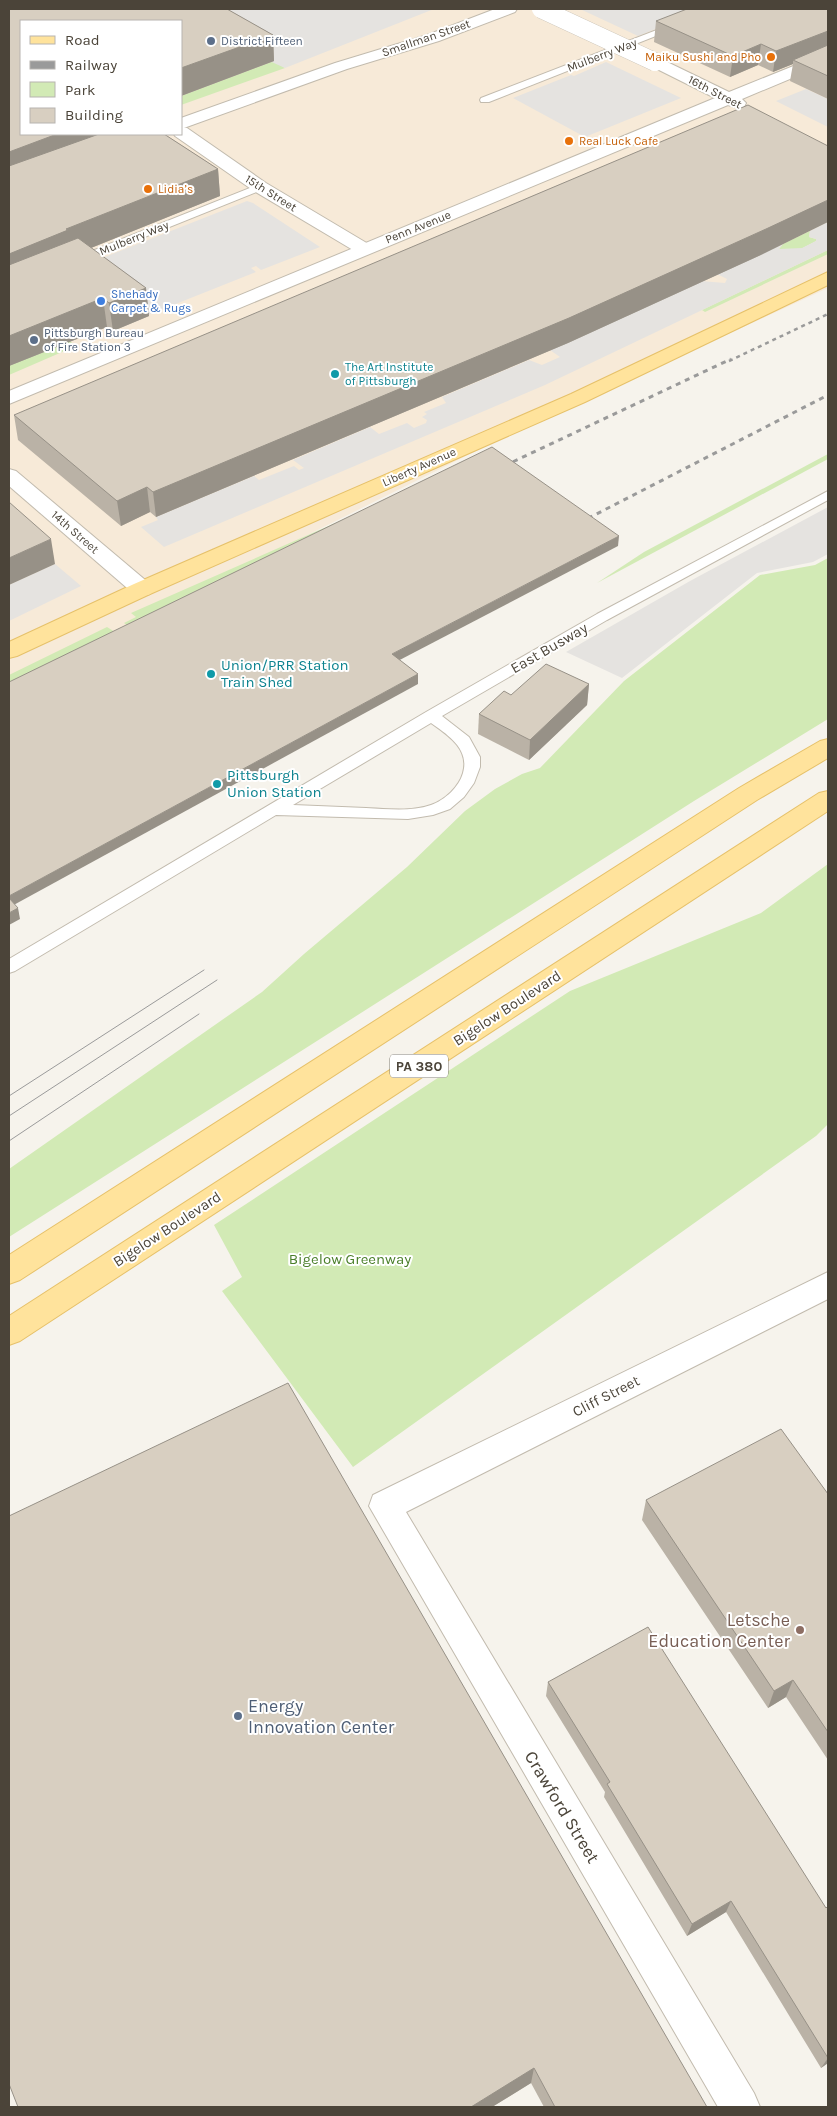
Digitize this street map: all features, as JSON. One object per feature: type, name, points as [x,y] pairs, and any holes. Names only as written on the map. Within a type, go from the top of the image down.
[{"type":"main road","name":"Liberty Avenue","points":[[9,651],[142,589],[578,398],[828,278]]},
{"type":"main road","points":[[9,1271],[748,794],[828,747]]},
{"type":"main road","name":"Bigelow Boulevard","points":[[9,1332],[828,799]]},
{"type":"street","name":"Smallman Street","points":[[182,124],[342,66],[433,38],[509,9]]},
{"type":"street","name":"16th Street","points":[[541,9],[756,112]]},
{"type":"street","name":"Smallman Street","points":[[342,66],[417,28],[450,15]]},
{"type":"street","name":"Penn Avenue","points":[[9,398],[828,57]]},
{"type":"street","name":"15th Street","points":[[182,133],[260,187],[364,249]]},
{"type":"street","name":"14th Street","points":[[9,475],[142,589]]},
{"type":"street","name":"Cliff Street","points":[[385,1506],[828,1285]]},
{"type":"street","name":"Crawford Street","points":[[385,1506],[740,2107]]},
{"type":"lane","points":[[551,9],[630,45]]},
{"type":"lane","name":"Mulberry Way","points":[[485,100],[719,9]]},
{"type":"lane","name":"Mulberry Way","points":[[65,266],[260,187]]},
{"type":"lane","name":"East Busway","points":[[9,967],[602,617],[828,495]]},
{"type":"lane","points":[[275,810],[407,814],[434,810],[451,800],[464,786],[472,771],[472,757],[468,745],[459,735],[432,716]]},
{"type":"shaded area","points":[[9,9],[828,9],[828,288],[492,443],[9,684]]},
{"type":"shaded area","points":[[40,9],[434,9],[285,68],[182,20]]},
{"type":"shaded area","points":[[580,9],[706,9],[638,36]]},
{"type":"shaded area","points":[[606,62],[681,98],[585,137],[513,98],[571,75],[574,76]]},
{"type":"shaded area","points":[[806,89],[828,99],[828,127],[776,101]]},
{"type":"shaded area","points":[[247,201],[253,203],[320,247],[261,270],[256,266],[251,268],[256,272],[148,315],[82,266]]},
{"type":"shaded area","points":[[828,222],[828,250],[545,385],[164,547],[141,527],[158,520],[156,517],[254,476],[259,480],[294,466],[299,470],[304,468],[293,460],[370,427],[379,434],[407,423],[414,428],[426,423],[427,420],[422,417],[427,414],[424,412],[446,403],[442,397],[529,360],[542,365],[560,357],[550,350],[701,281],[725,283],[727,279],[717,274],[783,244],[779,249],[802,248],[816,241],[816,239],[809,237],[810,231]]},
{"type":"shaded area","points":[[828,507],[828,554],[813,562],[757,573],[622,678],[566,652],[690,581]]},
{"type":"shaded area","points":[[55,564],[81,586],[9,621],[9,585]]},
{"type":"green space","points":[[274,61],[285,68],[182,105],[182,96]]},
{"type":"green space","points":[[810,231],[809,237],[816,239],[816,241],[801,249],[779,249],[783,244]]},
{"type":"green space","points":[[828,250],[828,254],[705,312],[702,310]]},
{"type":"green space","points":[[58,332],[76,346],[9,375],[9,366]]},
{"type":"green space","points":[[828,454],[828,459],[597,583],[644,552]]},
{"type":"green space","points":[[410,490],[9,694],[9,675],[107,627],[115,632],[128,626],[124,623],[136,617],[131,613]]},
{"type":"green space","points":[[828,558],[828,719],[694,801],[9,1237],[9,1169],[262,992],[407,867],[465,811],[495,789],[522,774],[540,768],[624,681],[760,575],[815,565]]},
{"type":"green space","name":"Bigelow Greenway","points":[[828,864],[828,1124],[816,1136],[353,1467],[222,1291],[242,1277],[214,1225],[570,991],[761,913]]},
{"type":"building","points":[[9,9],[227,9],[273,35],[182,68],[182,20],[20,20],[20,135],[54,135],[9,152]]},
{"type":"building","points":[[687,9],[828,9],[828,31],[776,51],[761,44],[733,56],[656,21]]},
{"type":"building","points":[[828,45],[828,76],[793,60]]},
{"type":"building","points":[[748,105],[828,146],[828,200],[569,318],[153,492],[147,487],[117,501],[14,415]]},
{"type":"building","points":[[96,135],[166,135],[218,169],[66,229],[68,230],[9,254],[9,166]]},
{"type":"building","points":[[78,238],[146,288],[109,303],[103,298],[9,336],[9,265]]},
{"type":"building","name":"Union/PRR Station Train Shed","points":[[492,447],[619,536],[392,654],[418,674],[9,896],[9,682]]},
{"type":"building","points":[[9,502],[51,539],[9,558]]},
{"type":"building","points":[[546,664],[589,684],[530,740],[479,714],[504,691],[511,695]]},
{"type":"building","points":[[9,898],[18,908],[9,913]]},
{"type":"building","name":"Energy Innovation Center","points":[[288,1383],[707,2107],[555,2107],[534,2068],[471,2107],[18,2107],[9,2084],[9,1516]]},
{"type":"building","points":[[781,1429],[828,1494],[828,1732],[793,1680],[774,1691],[646,1500]]},
{"type":"building","points":[[648,1627],[826,1908],[828,1906],[828,2058],[731,1901],[692,1924],[607,1784],[610,1782],[548,1682]]},
{"type":"tram line","points":[[9,1096],[204,970]]},
{"type":"tram line","points":[[9,1116],[217,980]]},
{"type":"tram line","points":[[9,1141],[199,1014]]},
{"type":"railway","points":[[729,361],[828,314]]},
{"type":"railway","points":[[504,466],[731,359]]},
{"type":"railway","points":[[579,523],[828,395]]},
{"type":"place","name":"District Fifteen","points":[[211,41]]},
{"type":"place","name":"Maiku Sushi and Pho","points":[[771,57]]},
{"type":"place","name":"Real Luck Cafe","points":[[569,141]]},
{"type":"place","name":"Lidia’s","points":[[148,189]]},
{"type":"place","name":"Shehady Carpet & Rugs","points":[[101,301]]},
{"type":"place","name":"Pittsburgh Bureau of Fire Station 3","points":[[34,340]]},
{"type":"place","name":"The Art Institute of Pittsburgh","points":[[335,374]]},
{"type":"place","name":"Union/PRR Station Train Shed","points":[[211,674]]},
{"type":"place","name":"Pittsburgh Union Station","points":[[217,784]]},
{"type":"place","name":"Letsche Education Center","points":[[800,1630]]},
{"type":"place","name":"Energy Innovation Center","points":[[238,1716]]}]
